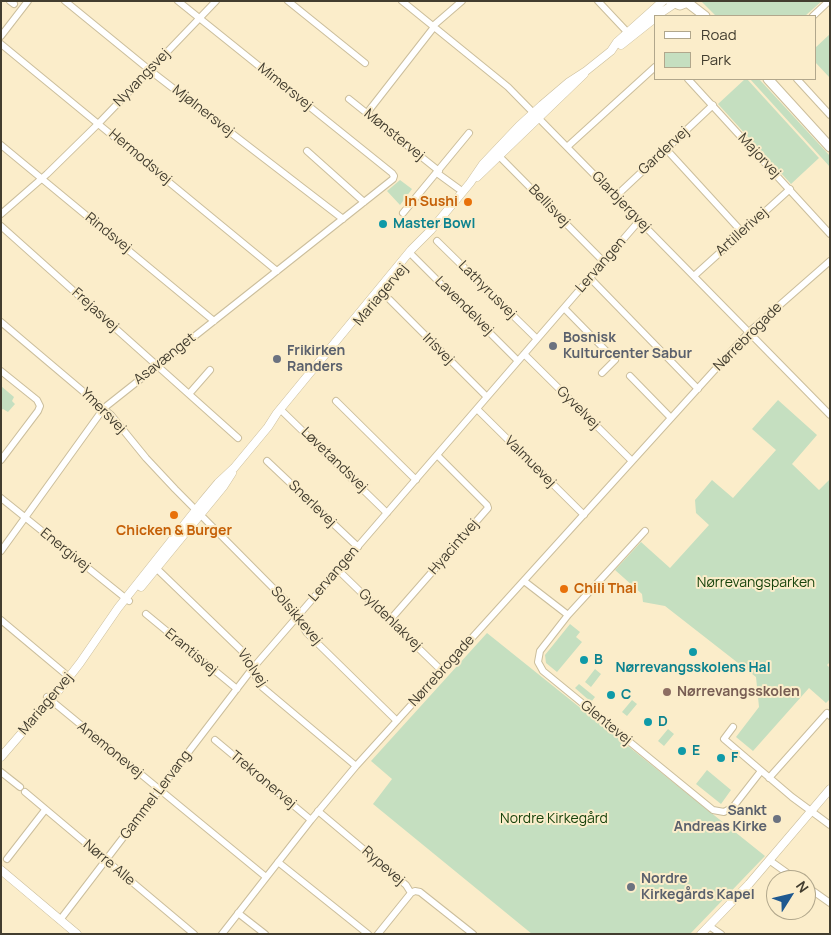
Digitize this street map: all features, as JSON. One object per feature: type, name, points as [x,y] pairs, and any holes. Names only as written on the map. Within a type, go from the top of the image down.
[{"type":"main road","points":[[672,2],[680,5],[691,2]]},
{"type":"main road","points":[[691,2],[704,15]]},
{"type":"main road","points":[[691,2],[708,15]]},
{"type":"main road","points":[[769,80],[830,147]]},
{"type":"street","points":[[1,36],[28,1]]},
{"type":"street","name":"Mjølnersvej","points":[[65,1],[150,70],[343,219]]},
{"type":"street","name":"Mimersvej","points":[[178,1],[392,173]]},
{"type":"street","name":"Nyvangsvej","points":[[1,214],[41,179],[99,123],[216,1]]},
{"type":"street","points":[[288,1],[365,62]]},
{"type":"street","name":"Glarbjergvej","points":[[402,1],[508,87],[830,415]]},
{"type":"street","points":[[367,113],[434,27],[462,1]]},
{"type":"street","points":[[598,1],[629,35]]},
{"type":"street","name":"Mariagervej","points":[[1,757],[4,748],[49,699],[108,623],[122,611],[128,600],[198,512],[218,483],[234,468],[412,254],[470,183],[483,164],[497,154],[536,115],[573,86],[586,71],[629,35],[663,1]]},
{"type":"street","points":[[814,15],[830,1]]},
{"type":"street","name":"Mariagervej","points":[[658,15],[672,2]]},
{"type":"street","name":"Mariagervej","points":[[629,35],[654,18]]},
{"type":"street","name":"Hermodsvej","points":[[1,44],[277,271]]},
{"type":"street","points":[[567,147],[654,68]]},
{"type":"street","name":"Majorvej","points":[[689,80],[830,234]]},
{"type":"street","points":[[798,80],[830,115]]},
{"type":"street","name":"Mønstervej","points":[[349,99],[460,189]]},
{"type":"street","name":"Gardervej","points":[[615,197],[712,105]]},
{"type":"street","points":[[402,213],[469,133]]},
{"type":"street","name":"Rindsvej","points":[[1,145],[214,321]]},
{"type":"street","points":[[666,149],[742,232]]},
{"type":"street","points":[[307,151],[364,202]]},
{"type":"street","name":"Bellisvej","points":[[497,154],[604,262]]},
{"type":"street","name":"Asavænget","points":[[1,551],[104,408],[364,202],[392,179],[394,176],[392,173]]},
{"type":"street","name":"Artillerivej","points":[[694,276],[790,189]]},
{"type":"street","name":"Lervangen","points":[[252,669],[639,221]]},
{"type":"street","name":"Frejasvej","points":[[1,226],[238,438]]},
{"type":"street","name":"Lathyrusvej","points":[[437,241],[537,339]]},
{"type":"street","name":"Lavendelvej","points":[[412,254],[518,361]]},
{"type":"street","name":"Nørrebrogade","points":[[222,934],[318,811],[397,720],[749,332],[830,261]]},
{"type":"street","points":[[590,278],[698,389]]},
{"type":"street","name":"Irisvej","points":[[390,300],[487,397]]},
{"type":"street","points":[[564,308],[615,360],[602,373]]},
{"type":"street","name":"Ymersvej","points":[[1,322],[104,408],[146,458],[198,512]]},
{"type":"street","name":"Gyvelvej","points":[[524,354],[632,461]]},
{"type":"street","points":[[189,394],[210,370]]},
{"type":"street","points":[[1,372],[37,400],[40,406],[1,460]]},
{"type":"street","points":[[630,376],[672,418]]},
{"type":"street","points":[[336,401],[416,480]]},
{"type":"street","name":"Valmuevej","points":[[477,409],[584,515]]},
{"type":"street","name":"Løvetandsvej","points":[[282,410],[387,513]]},
{"type":"street","name":"Hyacintvej","points":[[390,620],[488,508],[488,505],[437,455]]},
{"type":"street","name":"Snerlevej","points":[[267,461],[358,547]]},
{"type":"street","name":"Energivej","points":[[1,498],[128,600]]},
{"type":"street","name":"Solsikkevej","points":[[198,512],[286,601],[307,633],[397,720]]},
{"type":"street","points":[[524,581],[568,615],[644,531]]},
{"type":"street","name":"Violvej","points":[[155,566],[241,650],[262,687],[356,766]]},
{"type":"street","name":"Gyldenlakvej","points":[[338,570],[442,671]]},
{"type":"street","name":"Erantisvej","points":[[146,614],[237,690]]},
{"type":"street","name":"Glentevej","points":[[568,615],[540,651],[538,656],[539,666],[713,810],[724,812],[732,807],[761,771]]},
{"type":"street","points":[[1,620],[67,676]]},
{"type":"street","name":"Gammel Lervang","points":[[60,920],[252,669]]},
{"type":"street","name":"Anemonevej","points":[[49,699],[266,877]]},
{"type":"street","points":[[769,778],[827,713],[830,716]]},
{"type":"street","points":[[733,727],[724,739],[769,778],[830,825]]},
{"type":"street","name":"Trekronervej","points":[[215,740],[311,820]]},
{"type":"street","name":"Nørre Alle","points":[[1,772],[194,934]]},
{"type":"street","points":[[701,934],[770,860],[830,789]]},
{"type":"street","points":[[7,859],[45,810]]},
{"type":"street","name":"Rypevej","points":[[318,811],[406,885],[411,893],[415,891],[420,892],[472,934]]},
{"type":"street","points":[[770,860],[784,870]]},
{"type":"street","points":[[278,862],[368,934]]},
{"type":"street","points":[[1,870],[77,934]]},
{"type":"street","points":[[378,934],[411,893]]},
{"type":"street","points":[[816,893],[830,903]]},
{"type":"street","points":[[238,913],[265,934]]},
{"type":"street","points":[[709,926],[720,934]]},
{"type":"green space","points":[[701,1],[822,1],[806,15],[715,15]]},
{"type":"green space","points":[[830,34],[830,78],[816,63],[816,47]]},
{"type":"green space","points":[[744,80],[748,80],[819,158],[791,184],[718,104]]},
{"type":"green space","points":[[751,80],[760,80],[830,156],[830,167]]},
{"type":"green space","points":[[400,180],[412,189],[400,205],[387,191]]},
{"type":"green space","points":[[1,386],[14,397],[12,401],[15,404],[8,412],[3,409],[1,410]]},
{"type":"green space","name":"Nørrevangsparken","points":[[778,400],[817,435],[792,464],[819,490],[830,479],[830,662],[827,665],[830,668],[830,699],[826,703],[809,688],[753,751],[736,737],[759,707],[756,677],[665,606],[643,602],[642,594],[615,570],[641,542],[670,568],[709,525],[696,513],[695,500],[712,480],[733,498],[776,450],[752,429]]},
{"type":"green space","points":[[570,624],[580,632],[576,637],[582,642],[557,672],[546,663],[545,655]]},
{"type":"green space","name":"Nordre Kirkegård","points":[[487,633],[765,856],[690,934],[532,934],[373,804],[392,779],[371,761]]},
{"type":"green space","points":[[595,669],[601,674],[591,687],[585,682]]},
{"type":"green space","points":[[579,684],[595,697],[591,702],[575,688]]},
{"type":"green space","points":[[632,700],[637,704],[627,716],[622,712]]},
{"type":"green space","points":[[668,729],[674,734],[664,746],[658,741]]},
{"type":"green space","points":[[707,770],[731,790],[721,804],[696,784]]},
{"type":"place","name":"In Sushi","points":[[468,202]]},
{"type":"place","name":"Master Bowl","points":[[383,224]]},
{"type":"place","name":"Bosnisk Kulturcenter Sabur","points":[[553,346]]},
{"type":"place","name":"Frikirken Randers","points":[[277,359]]},
{"type":"place","name":"Chicken & Burger","points":[[174,515]]},
{"type":"place","name":"Chili Thai","points":[[564,589]]},
{"type":"place","name":"Nørrevangsskolens Hal","points":[[693,652]]},
{"type":"place","name":"B","points":[[584,660]]},
{"type":"place","name":"Nørrevangsskolen","points":[[667,692]]},
{"type":"place","name":"C","points":[[611,695]]},
{"type":"place","name":"D","points":[[648,722]]},
{"type":"place","name":"E","points":[[682,751]]},
{"type":"place","name":"F","points":[[721,758]]},
{"type":"place","name":"Sankt Andreas Kirke","points":[[777,819]]},
{"type":"place","name":"Nordre Kirkegårds Kapel","points":[[631,887]]}]
